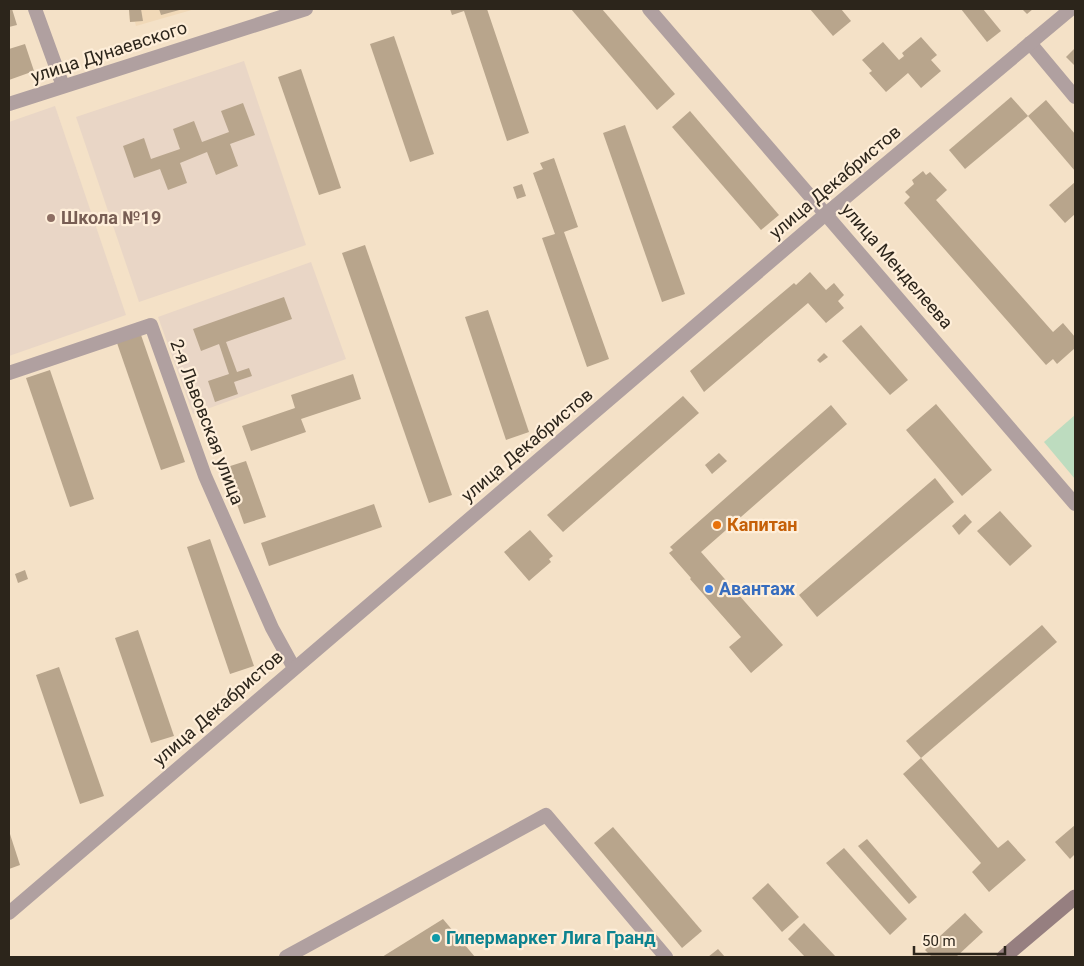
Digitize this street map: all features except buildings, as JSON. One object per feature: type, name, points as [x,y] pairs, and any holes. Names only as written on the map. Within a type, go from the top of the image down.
[{"type":"street","points":[[35,9],[63,86]]},
{"type":"street","name":"улица Дунаевского","points":[[9,104],[306,9]]},
{"type":"street","name":"улица Менделеева","points":[[650,9],[827,212],[1075,504]]},
{"type":"street","name":"улица Декабристов","points":[[9,913],[656,361],[827,212],[1071,9]]},
{"type":"street","points":[[1030,43],[1075,97]]},
{"type":"street","name":"2-я Львовская улица","points":[[9,374],[151,325],[205,476],[272,628],[294,668]]},
{"type":"street","points":[[286,957],[546,815],[666,957]]},
{"type":"street","points":[[1004,957],[1075,897]]},
{"type":"shaded area","points":[[129,9],[195,9],[136,26],[135,22],[130,22]]},
{"type":"shaded area","points":[[244,61],[306,245],[139,302],[76,117]]},
{"type":"shaded area","name":"Школа №19","points":[[55,106],[126,315],[9,356],[9,122]]},
{"type":"shaded area","points":[[311,262],[346,359],[193,414],[158,317]]},
{"type":"green space","points":[[1075,415],[1075,479],[1044,442]]},
{"type":"place","name":"Школа №19","points":[[51,218]]},
{"type":"place","name":"Капитан","points":[[717,525]]},
{"type":"place","name":"Авантаж","points":[[709,589]]},
{"type":"place","name":"Гипермаркет Лига Гранд","points":[[436,938]]}]
